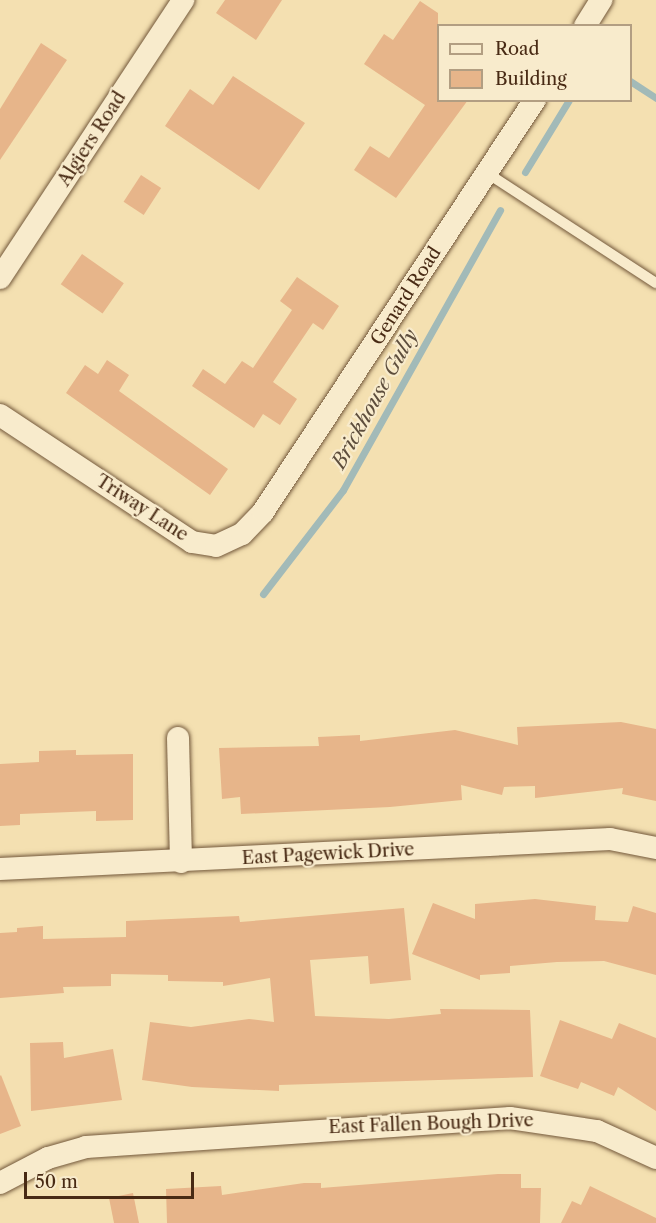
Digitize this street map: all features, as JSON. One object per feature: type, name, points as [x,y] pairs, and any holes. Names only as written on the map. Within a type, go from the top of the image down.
[{"type":"street","name":"Algiers Road","points":[[0,278],[183,0]]},
{"type":"street","points":[[586,24],[601,0]]},
{"type":"street","name":"Genard Road","points":[[277,491],[534,102]]},
{"type":"street","name":"Triway Lane","points":[[0,416],[192,542],[216,546],[242,534],[277,491]]},
{"type":"street","points":[[178,738],[181,862]]},
{"type":"street","name":"East Pagewick Drive","points":[[0,869],[610,840],[656,848]]},
{"type":"street","name":"East Fallen Bough Drive","points":[[0,1183],[48,1158],[86,1147],[306,1129],[510,1118],[559,1121],[597,1131],[656,1158]]},
{"type":"lane","points":[[487,173],[656,283]]},
{"type":"building","points":[[225,0],[282,0],[256,40],[216,13]]},
{"type":"building","points":[[420,1],[438,13],[437,102],[467,102],[396,198],[354,170],[370,146],[389,158],[425,105],[364,64],[384,34],[393,40]]},
{"type":"building","points":[[41,43],[67,60],[0,160],[0,109]]},
{"type":"building","points":[[233,76],[305,123],[259,190],[165,126],[190,89],[213,105]]},
{"type":"building","points":[[141,175],[161,188],[144,215],[124,202]]},
{"type":"building","points":[[82,254],[124,283],[103,314],[61,284]]},
{"type":"building","points":[[297,277],[339,306],[323,330],[313,323],[273,382],[297,399],[280,425],[263,414],[254,428],[192,386],[203,369],[225,384],[242,361],[253,368],[292,310],[280,301]]},
{"type":"building","points":[[107,360],[129,375],[119,391],[228,469],[210,495],[66,393],[85,365],[98,374]]},
{"type":"building","points":[[621,722],[656,729],[656,801],[622,794],[623,788],[535,798],[535,786],[504,787],[502,795],[461,785],[462,800],[390,807],[241,814],[240,797],[222,799],[219,748],[319,746],[318,737],[360,735],[360,741],[455,730],[518,745],[517,727]]},
{"type":"building","points":[[76,750],[76,755],[133,754],[133,820],[96,821],[96,811],[20,814],[20,825],[0,826],[0,764],[39,762],[39,751]]},
{"type":"building","points":[[535,899],[596,906],[595,920],[628,922],[633,906],[656,913],[656,975],[604,961],[557,962],[510,966],[510,973],[480,975],[480,980],[412,954],[433,903],[475,919],[475,904]]},
{"type":"building","points":[[404,908],[411,980],[370,984],[368,956],[310,960],[315,1016],[389,1019],[441,1014],[440,1009],[530,1010],[533,1077],[279,1085],[279,1091],[192,1087],[142,1080],[150,1022],[191,1027],[249,1019],[274,1022],[270,978],[223,986],[223,982],[168,981],[168,975],[111,974],[111,986],[63,987],[64,993],[0,998],[0,933],[17,932],[17,928],[43,926],[43,939],[126,937],[126,921],[239,916],[240,922]]},
{"type":"building","points":[[560,1020],[612,1039],[619,1023],[656,1038],[656,1111],[618,1087],[614,1096],[581,1082],[578,1089],[540,1076]]},
{"type":"building","points":[[63,1042],[64,1058],[113,1049],[122,1100],[31,1111],[30,1043]]},
{"type":"building","points":[[0,1076],[21,1126],[0,1134]]},
{"type":"building","points":[[521,1174],[521,1188],[541,1188],[540,1223],[167,1223],[166,1189],[221,1186],[222,1195],[304,1183],[321,1183],[321,1188]]},
{"type":"building","points":[[590,1186],[656,1218],[656,1223],[561,1223],[572,1201],[581,1205]]},
{"type":"building","points":[[133,1193],[139,1223],[114,1223],[109,1198]]},
{"type":"waterway","name":"Brickhouse Gully","points":[[632,82],[656,98]]},
{"type":"waterway","name":"Brickhouse Gully","points":[[525,172],[568,102]]},
{"type":"waterway","name":"Brickhouse Gully","points":[[263,594],[343,490],[500,210]]}]
